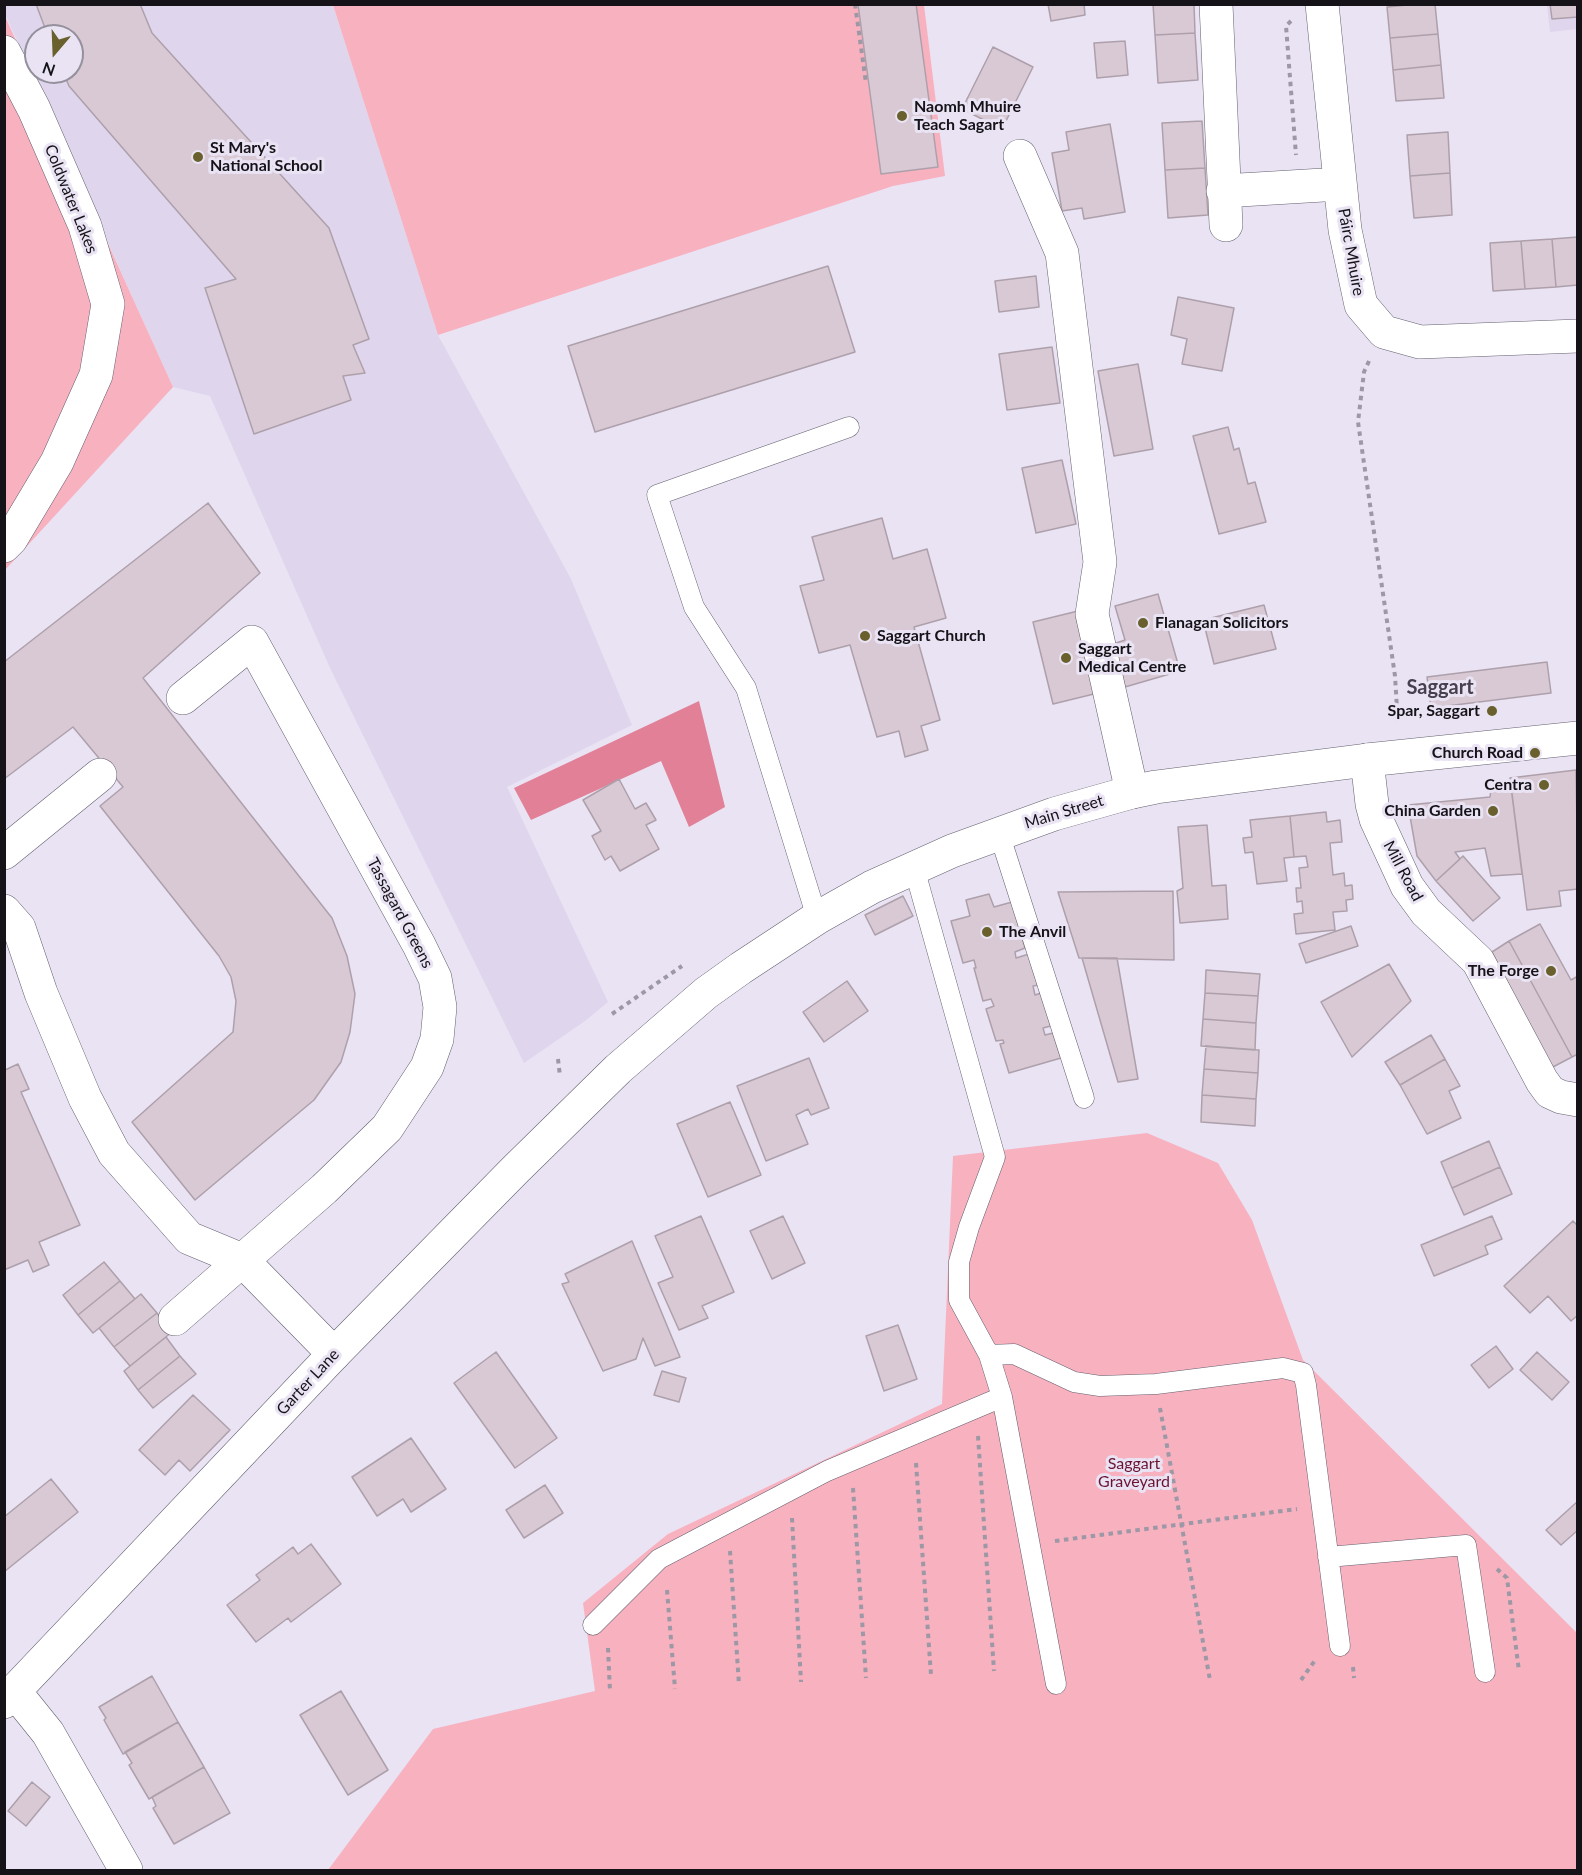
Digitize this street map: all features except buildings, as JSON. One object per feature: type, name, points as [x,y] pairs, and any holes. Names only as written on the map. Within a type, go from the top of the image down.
[{"type":"street","points":[[1216,4],[1226,225]]},
{"type":"street","name":"Páirc Mhuire","points":[[1322,4],[1345,230],[1361,305],[1384,332],[1420,342],[1578,336]]},
{"type":"street","name":"Coldwater Lakes","points":[[4,51],[34,109],[85,226],[108,304],[96,375],[57,462],[12,538],[4,546]]},
{"type":"street","points":[[1020,156],[1062,253],[1101,562],[1092,614],[1132,792]]},
{"type":"street","points":[[1223,191],[1340,184]]},
{"type":"street","name":"Tassagard Greens","points":[[175,1319],[324,1189],[387,1128],[427,1067],[437,1039],[440,1007],[435,978],[419,945],[252,642],[183,698]]},
{"type":"street","name":"Main Street","points":[[618,1069],[706,993],[817,918],[872,887],[912,868],[1054,814],[1156,787],[1367,760],[1578,738]]},
{"type":"street","name":"Mill Road","points":[[1367,760],[1376,819],[1407,886],[1425,912],[1478,962],[1542,1082],[1550,1092],[1578,1100]]},
{"type":"street","points":[[4,853],[100,775]]},
{"type":"street","points":[[4,911],[19,928],[41,993],[81,1088],[114,1153],[189,1238],[242,1260],[334,1354]]},
{"type":"street","name":"Garter Lane","points":[[10,1697],[334,1354],[618,1069]]},
{"type":"street","points":[[10,1697],[48,1733],[126,1870]]},
{"type":"lane","points":[[817,918],[746,688],[694,607],[657,495],[849,427]]},
{"type":"lane","points":[[999,833],[1084,1098]]},
{"type":"lane","points":[[912,868],[995,1157],[969,1227],[959,1262],[959,1300],[989,1355],[1002,1397],[1056,1684]]},
{"type":"lane","points":[[989,1355],[1014,1354],[1074,1382],[1100,1386],[1156,1384],[1283,1368],[1292,1368],[1303,1373],[1340,1646]]},
{"type":"lane","points":[[600,1618],[664,1556],[851,1461],[1002,1397]]},
{"type":"lane","points":[[1328,1557],[1466,1545],[1485,1672]]},
{"type":"path","points":[[855,4],[866,83]]},
{"type":"path","points":[[1370,357],[1364,372],[1358,422],[1395,676],[1398,733]]},
{"type":"path","points":[[1156,1384],[1210,1680]]},
{"type":"path","points":[[976,1408],[994,1671]]},
{"type":"path","points":[[914,1434],[931,1675]]},
{"type":"path","points":[[851,1461],[866,1678]]},
{"type":"path","points":[[791,1490],[801,1682]]},
{"type":"path","points":[[1047,1542],[1322,1506]]},
{"type":"path","points":[[728,1523],[739,1685]]},
{"type":"path","points":[[664,1556],[675,1689]]},
{"type":"path","points":[[600,1618],[610,1692]]},
{"type":"shaded area","points":[[4,5],[333,5],[438,335],[571,579],[632,725],[507,787],[608,1002],[585,1021],[524,1063],[330,668],[210,396],[173,387],[37,84],[84,84],[84,24],[24,24],[24,56],[5,14]]},
{"type":"shaded area","points":[[1547,5],[1577,5],[1577,29],[1550,32]]},
{"type":"shaded area","points":[[699,701],[725,807],[689,827],[661,761],[531,820],[514,788]]},
{"type":"green space","points":[[333,5],[924,5],[945,176],[893,186],[438,335]]},
{"type":"green space","points":[[4,14],[24,58],[24,84],[36,84],[173,387],[4,570]]},
{"type":"green space","name":"Saggart Graveyard","points":[[1147,1133],[1218,1163],[1252,1220],[1303,1360],[1577,1633],[1577,1870],[328,1870],[433,1729],[595,1691],[583,1603],[668,1534],[942,1404],[953,1156]]},
{"type":"place","name":"Naomh Mhuire Teach Sagart","points":[[902,116]]},
{"type":"place","name":"St Mary's National School","points":[[198,157]]},
{"type":"place","name":"Flanagan Solicitors","points":[[1143,623]]},
{"type":"place","name":"Saggart Church","points":[[865,636]]},
{"type":"place","name":"Saggart Medical Centre","points":[[1066,658]]},
{"type":"place","name":"Spar, Saggart","points":[[1492,711]]},
{"type":"place","name":"Church Road","points":[[1535,753]]},
{"type":"place","name":"Centra","points":[[1544,785]]},
{"type":"place","name":"China Garden","points":[[1493,811]]},
{"type":"place","name":"The Anvil","points":[[987,932]]},
{"type":"place","name":"The Forge","points":[[1551,971]]},
{"type":"district","name":"Saggart","points":[[1440,688]]}]
